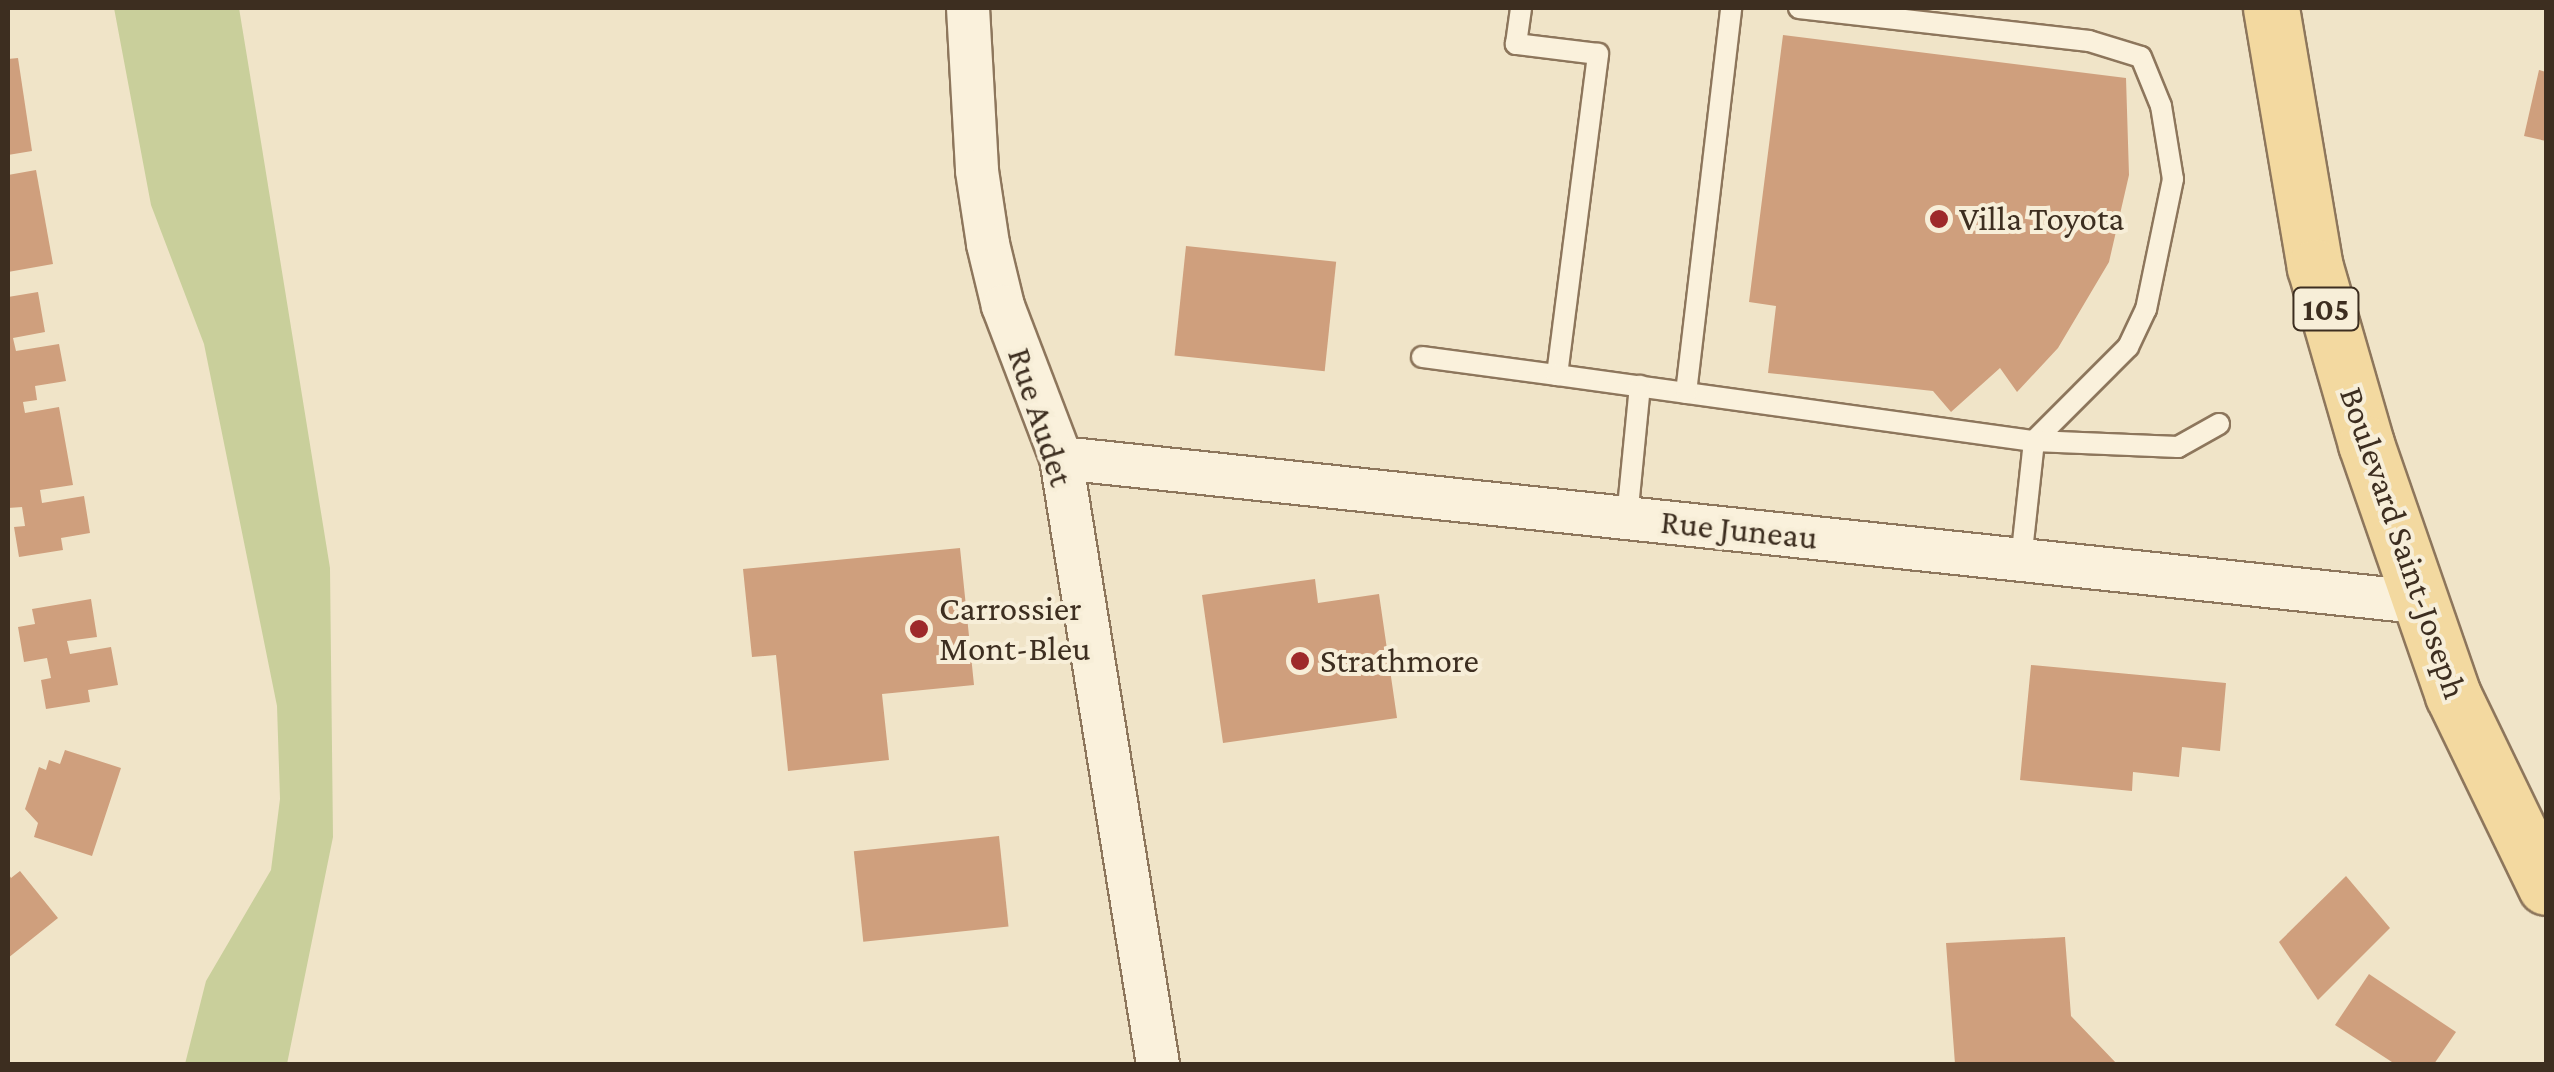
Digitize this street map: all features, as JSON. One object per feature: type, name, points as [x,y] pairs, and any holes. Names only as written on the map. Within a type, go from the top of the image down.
[{"type":"main road","name":"Boulevard Saint-Joseph","points":[[2271,8],[2315,267],[2416,602],[2480,758],[2546,886]]},
{"type":"street","name":"Rue Audet","points":[[968,8],[974,135],[988,244],[1003,306],[1061,458],[1158,1064]]},
{"type":"street","name":"Rue Juneau","points":[[1061,458],[2416,602]]},
{"type":"lane","points":[[1520,8],[1516,44],[1598,54],[1557,374]]},
{"type":"lane","points":[[1686,393],[1730,8]]},
{"type":"lane","points":[[1799,8],[2089,41],[2140,57],[2161,106],[2174,178],[2146,309],[2128,347],[2034,441],[2021,560]]},
{"type":"lane","points":[[1422,357],[2034,441],[2178,446],[2219,424]]},
{"type":"lane","points":[[1627,518],[1640,386]]},
{"type":"green space","points":[[114,8],[239,8],[261,142],[330,568],[333,837],[287,1064],[185,1064],[206,981],[271,870],[280,799],[277,706],[204,344],[151,205]]},
{"type":"building","name":"Villa Toyota","points":[[1783,35],[2126,78],[2129,175],[2109,262],[2058,348],[2017,392],[2000,368],[1951,412],[1933,391],[1768,373],[1776,306],[1749,302]]},
{"type":"building","points":[[18,58],[32,151],[8,155],[8,59]]},
{"type":"building","points":[[2539,70],[2546,72],[2546,141],[2524,136]]},
{"type":"building","points":[[36,170],[53,264],[8,272],[8,175]]},
{"type":"building","points":[[1186,246],[1336,262],[1325,371],[1175,355]]},
{"type":"building","points":[[38,292],[45,332],[13,338],[16,351],[59,344],[66,381],[35,386],[37,400],[23,402],[25,413],[59,407],[73,485],[40,490],[42,503],[84,496],[90,533],[61,538],[63,550],[19,557],[14,527],[25,526],[22,507],[8,508],[8,297]]},
{"type":"building","points":[[960,548],[974,685],[882,694],[889,760],[788,771],[776,655],[752,657],[743,569]]},
{"type":"building","name":"Strathmore","points":[[1315,579],[1318,603],[1379,594],[1397,718],[1223,743],[1202,595]]},
{"type":"building","points":[[91,599],[97,637],[67,641],[70,654],[111,647],[118,685],[88,690],[90,702],[46,709],[41,680],[51,678],[47,658],[24,662],[18,627],[35,624],[32,609]]},
{"type":"building","points":[[2031,665],[2226,683],[2220,751],[2182,747],[2179,777],[2133,772],[2132,791],[2020,780]]},
{"type":"building","points":[[65,750],[121,768],[92,856],[34,837],[38,823],[25,809],[39,767],[46,770],[49,760],[60,764]]},
{"type":"building","points":[[999,836],[1009,927],[863,942],[854,851]]},
{"type":"building","points":[[20,871],[58,918],[8,958],[8,873],[11,878]]},
{"type":"building","points":[[2346,876],[2390,928],[2318,1000],[2279,942]]},
{"type":"building","points":[[2065,937],[2071,1016],[2117,1064],[1955,1064],[1946,943]]},
{"type":"building","points":[[2369,974],[2456,1032],[2434,1064],[2395,1064],[2335,1025]]},
{"type":"place","name":"Villa Toyota","points":[[1939,219]]},
{"type":"place","name":"Carrossier Mont-Bleu","points":[[919,629]]},
{"type":"place","name":"Strathmore","points":[[1300,661]]}]
